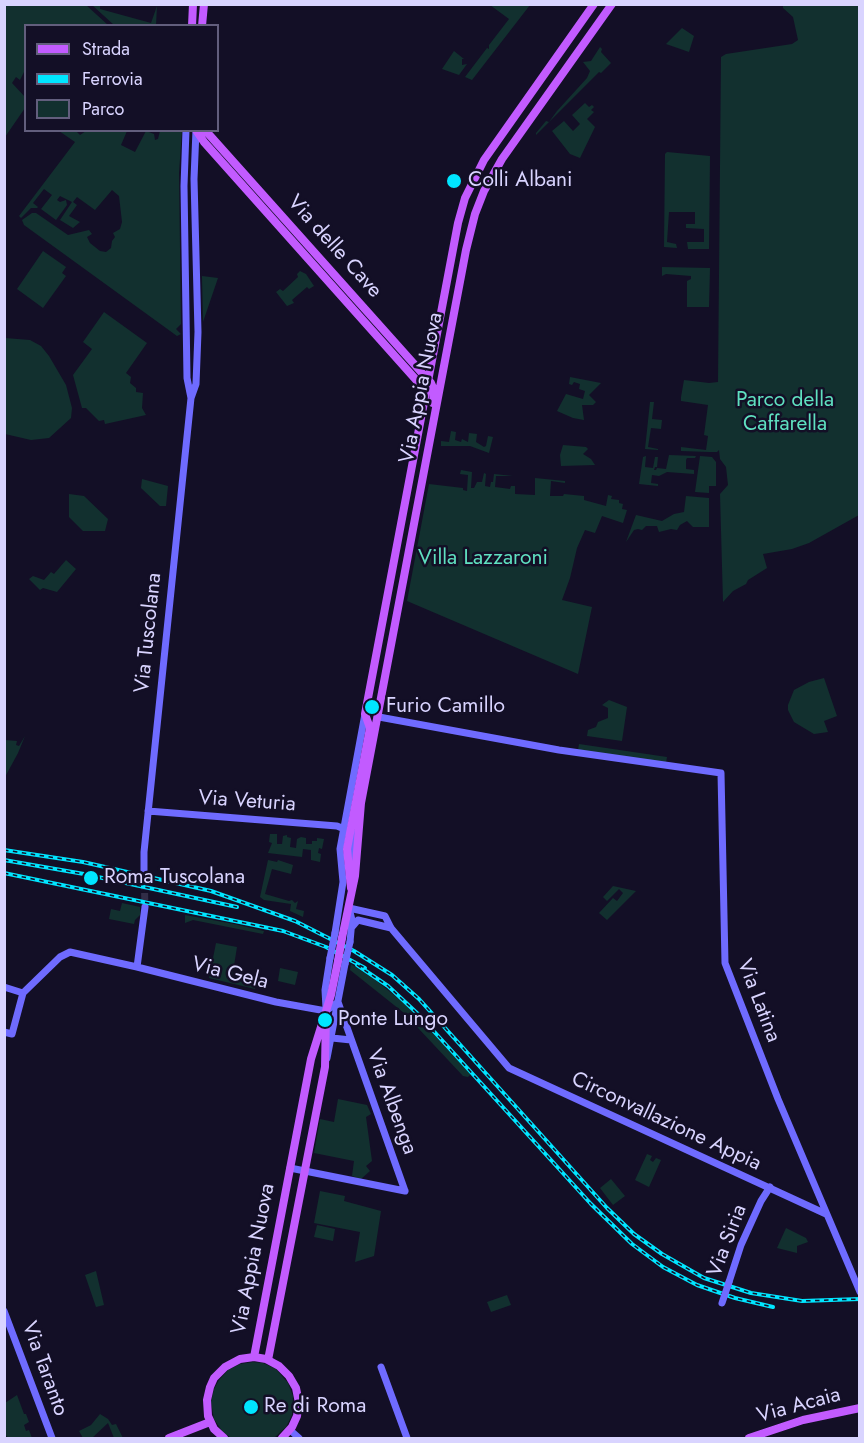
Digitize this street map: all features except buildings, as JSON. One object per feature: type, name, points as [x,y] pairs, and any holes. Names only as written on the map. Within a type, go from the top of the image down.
[{"type":"main road","points":[[192,24],[194,4]]},
{"type":"main road","points":[[202,24],[204,4]]},
{"type":"main road","name":"Via Appia Nuova","points":[[354,816],[370,728],[365,714],[455,234],[465,198],[489,153],[594,4]]},
{"type":"main road","name":"Via Appia Nuova","points":[[351,889],[347,858],[347,829],[354,816],[379,717],[467,248],[482,196],[502,159],[612,4]]},
{"type":"main road","name":"Via delle Cave","points":[[198,132],[426,391]]},
{"type":"main road","name":"Via delle Cave","points":[[207,132],[428,380]]},
{"type":"main road","points":[[268,214],[275,208]]},
{"type":"main road","points":[[428,380],[434,387],[429,421],[431,437]]},
{"type":"main road","points":[[326,1011],[356,874],[354,816]]},
{"type":"main road","name":"Via Appia Nuova","points":[[268,1360],[326,1061],[329,1039],[326,1011]]},
{"type":"main road","name":"Via Appia Nuova","points":[[254,1357],[290,1168],[317,1039],[326,1011]]},
{"type":"main road","points":[[224,1438],[210,1422],[207,1400],[214,1377],[234,1361],[254,1357],[268,1360],[284,1370],[297,1391],[298,1410],[286,1436]]},
{"type":"main road","name":"Via Acaia","points":[[749,1438],[803,1420],[860,1408]]},
{"type":"main road","points":[[170,1438],[210,1422]]},
{"type":"street","name":"Via Tuscolana","points":[[144,872],[148,811],[191,398],[187,380],[184,180],[186,132]]},
{"type":"street","name":"Via Tuscolana","points":[[191,398],[196,388],[198,332],[196,132]]},
{"type":"street","name":"Via Latina","points":[[379,717],[577,753],[721,773],[725,963],[826,1214]]},
{"type":"street","name":"Via Veturia","points":[[148,811],[335,825],[347,829]]},
{"type":"street","points":[[342,938],[340,854],[347,829]]},
{"type":"street","points":[[137,967],[146,907]]},
{"type":"street","points":[[349,908],[352,927]]},
{"type":"street","points":[[349,908],[385,916],[391,927]]},
{"type":"street","points":[[342,938],[358,920],[391,927]]},
{"type":"street","name":"Circonvallazione Appia","points":[[391,927],[508,1068],[826,1214]]},
{"type":"street","points":[[120,963],[131,960],[139,950]]},
{"type":"street","name":"Via Gela","points":[[23,993],[64,954],[74,953],[265,1000],[326,1011]]},
{"type":"street","points":[[326,1011],[325,993],[338,961]]},
{"type":"street","points":[[338,961],[338,1002],[329,1039],[351,1040]]},
{"type":"street","points":[[4,987],[23,993],[12,1034],[4,1032]]},
{"type":"street","points":[[326,1011],[338,1002]]},
{"type":"street","name":"Via Albenga","points":[[305,1172],[405,1191],[338,1002]]},
{"type":"street","name":"Via Appia Nuova","points":[[290,1168],[305,1172]]},
{"type":"street","name":"Via Siria","points":[[721,1306],[740,1248],[761,1201],[770,1187]]},
{"type":"street","points":[[826,1214],[859,1292]]},
{"type":"street","name":"Via Taranto","points":[[4,1311],[52,1438]]},
{"type":"street","points":[[381,1367],[407,1438]]},
{"type":"street","points":[[286,1436],[299,1438]]},
{"type":"green space","points":[[4,5],[86,5],[107,24],[24,24],[24,72],[20,80],[16,77],[12,83],[24,96],[24,109],[5,137]]},
{"type":"green space","points":[[92,5],[100,5],[100,9],[151,23],[157,6],[156,24],[113,24]]},
{"type":"green space","points":[[490,5],[530,5],[472,80],[465,77],[487,48],[489,49],[489,45],[509,19]]},
{"type":"green space","name":"Parco della Caffarella","points":[[783,5],[859,5],[859,515],[809,543],[792,549],[763,554],[767,568],[733,591],[723,602],[720,494],[728,485],[726,467],[720,459],[719,450],[717,452],[681,451],[681,447],[706,450],[708,436],[704,435],[708,405],[681,401],[681,397],[684,380],[718,382],[721,57],[726,54],[792,44],[798,40],[793,17],[783,8]]},
{"type":"green space","points":[[682,28],[694,36],[689,52],[666,44]]},
{"type":"green space","points":[[600,47],[601,52],[611,63],[549,122],[587,78],[590,71],[583,62],[591,61]]},
{"type":"green space","points":[[454,51],[464,59],[462,59],[462,65],[467,64],[459,75],[442,69]]},
{"type":"green space","points":[[585,103],[589,107],[592,105],[594,107],[591,110],[594,112],[587,119],[595,127],[580,158],[570,154],[552,131],[564,121],[573,131],[580,124],[572,115]]},
{"type":"green space","points":[[546,121],[549,122],[536,135]]},
{"type":"green space","points":[[60,132],[77,132],[80,135],[84,132],[127,132],[121,145],[135,152],[145,132],[154,134],[155,140],[158,139],[160,132],[182,132],[179,173],[181,324],[176,329],[181,334],[177,336],[24,225],[22,220],[36,213],[68,235],[89,230],[92,234],[87,237],[90,243],[100,251],[106,252],[111,248],[115,237],[113,233],[120,229],[122,222],[119,196],[112,190],[95,210],[77,197],[73,202],[77,205],[69,216],[80,222],[73,228],[60,220],[72,202],[60,196],[57,200],[60,202],[66,200],[67,205],[56,220],[41,209],[52,195],[44,189],[33,203],[38,207],[31,208],[21,218],[19,216],[75,142]]},
{"type":"green space","points":[[667,152],[710,156],[709,249],[688,249],[687,242],[704,242],[704,229],[686,228],[686,224],[695,224],[695,212],[669,212],[667,242],[676,244],[677,248],[664,247],[665,154]]},
{"type":"green space","points":[[43,251],[66,267],[62,273],[66,276],[43,308],[17,289]]},
{"type":"green space","points":[[662,267],[710,268],[709,307],[687,307],[687,281],[691,279],[691,276],[666,274],[662,276]]},
{"type":"green space","points":[[300,271],[306,274],[314,286],[309,289],[307,287],[292,300],[294,303],[287,306],[276,292],[280,289],[283,291],[298,277],[297,274]]},
{"type":"green space","points":[[202,276],[218,278],[203,322],[202,278]]},
{"type":"green space","points":[[104,312],[147,343],[126,373],[131,377],[130,383],[136,388],[136,392],[143,393],[142,408],[146,415],[105,424],[104,420],[99,421],[86,408],[82,408],[73,375],[92,349],[83,342]]},
{"type":"green space","points":[[5,338],[30,340],[41,346],[66,385],[72,408],[71,418],[49,438],[31,440],[5,434]]},
{"type":"green space","points":[[570,377],[601,383],[589,395],[596,402],[593,405],[582,405],[584,420],[557,411],[566,394],[583,399],[585,391],[579,389],[580,384],[574,382],[572,385],[569,384]]},
{"type":"green space","points":[[650,402],[654,402],[652,419],[662,420],[661,429],[651,428],[648,447],[658,450],[645,449]]},
{"type":"green space","points":[[451,431],[456,432],[455,440],[461,442],[462,439],[468,442],[469,433],[477,434],[476,442],[484,447],[488,436],[493,437],[489,453],[470,446],[441,446],[441,441],[449,442]]},
{"type":"green space","points":[[563,445],[586,447],[588,449],[583,454],[595,465],[561,466],[560,455]]},
{"type":"green space","points":[[669,455],[696,456],[686,460],[686,469],[694,470],[694,474],[667,472],[659,476],[652,475],[651,483],[658,484],[658,486],[639,484],[643,457],[646,456],[645,467],[653,468],[655,457],[658,457],[657,467],[654,470],[656,470],[657,468],[666,469]]},
{"type":"green space","points":[[700,456],[712,457],[716,462],[716,486],[709,486],[709,493],[695,492]]},
{"type":"green space","name":"Villa Lazzaroni","points":[[461,470],[472,472],[471,488],[474,488],[477,482],[482,482],[484,473],[486,474],[485,486],[490,487],[494,474],[513,476],[496,476],[495,487],[510,489],[511,486],[515,486],[515,494],[535,495],[535,478],[565,481],[565,483],[551,481],[550,496],[563,496],[564,494],[584,496],[584,500],[606,506],[608,495],[612,496],[611,499],[619,500],[619,503],[623,504],[622,509],[627,510],[623,523],[602,516],[595,533],[585,530],[577,548],[562,600],[592,607],[578,674],[407,601],[429,484],[463,488],[467,491],[468,475],[460,474]]},
{"type":"green space","points":[[142,479],[168,486],[166,506],[160,506],[141,488]]},
{"type":"green space","points":[[69,494],[84,496],[108,519],[105,531],[83,531],[69,517]]},
{"type":"green space","points":[[686,496],[709,498],[709,527],[693,527],[687,521],[677,530],[659,532],[657,526],[646,526],[642,530],[634,530],[626,542],[636,515],[662,521],[674,514],[684,512]]},
{"type":"green space","points":[[66,560],[76,569],[57,592],[43,588],[40,590],[29,579],[33,576],[44,580],[51,572],[54,574]]},
{"type":"green space","points":[[824,678],[837,716],[824,721],[828,732],[814,734],[794,722],[788,705],[794,690],[809,682]]},
{"type":"green space","points":[[609,700],[627,707],[622,741],[587,736],[588,730],[608,718],[608,708],[602,705]]},
{"type":"green space","points":[[25,736],[5,777],[5,740],[17,741],[16,745],[19,746]]},
{"type":"green space","points":[[579,744],[667,757],[666,763],[578,750]]},
{"type":"green space","points":[[270,834],[277,834],[277,844],[282,844],[283,836],[287,835],[291,838],[290,847],[296,848],[297,839],[301,837],[306,838],[306,844],[312,844],[312,841],[317,841],[317,838],[324,839],[322,849],[319,848],[318,853],[321,854],[320,862],[311,860],[311,850],[303,849],[302,857],[268,853],[272,843],[269,842]]},
{"type":"green space","points":[[268,860],[277,862],[278,860],[293,865],[291,874],[272,869],[265,894],[292,900],[295,903],[298,901],[296,909],[304,911],[303,917],[290,911],[291,904],[264,900],[260,897]]},
{"type":"green space","points":[[613,886],[636,891],[607,920],[599,913],[613,898],[617,901],[623,893],[619,889],[607,901],[603,897]]},
{"type":"green space","points":[[122,903],[140,907],[140,915],[134,924],[109,919],[111,909],[120,911]]},
{"type":"green space","points":[[185,915],[264,931],[263,934],[193,920],[185,923]]},
{"type":"green space","points":[[216,943],[237,947],[232,978],[254,983],[258,978],[255,989],[209,978]]},
{"type":"green space","points":[[351,964],[406,1005],[471,1074],[468,1077],[463,1076],[404,1013],[350,970]]},
{"type":"green space","points":[[280,968],[298,972],[295,985],[278,981]]},
{"type":"green space","points":[[338,1099],[367,1105],[371,1114],[366,1117],[372,1161],[366,1166],[370,1171],[361,1179],[352,1176],[354,1161],[314,1153],[320,1119],[334,1122]]},
{"type":"green space","points":[[647,1154],[652,1156],[650,1160],[653,1162],[656,1158],[661,1160],[649,1187],[635,1180]]},
{"type":"green space","points":[[611,1179],[625,1196],[613,1205],[600,1188]]},
{"type":"green space","points":[[320,1191],[345,1196],[344,1201],[381,1211],[374,1256],[355,1262],[360,1232],[314,1223]]},
{"type":"green space","points":[[317,1225],[335,1229],[333,1241],[314,1237]]},
{"type":"green space","points":[[786,1228],[806,1238],[808,1242],[797,1246],[797,1253],[777,1248]]},
{"type":"green space","points":[[96,1271],[104,1305],[96,1307],[85,1275]]},
{"type":"green space","points":[[507,1295],[511,1305],[491,1312],[487,1302]]},
{"type":"green space","points":[[263,1363],[276,1369],[288,1383],[293,1396],[292,1415],[286,1427],[274,1438],[231,1438],[222,1431],[214,1419],[211,1402],[214,1389],[228,1370],[240,1364]]},
{"type":"green space","points":[[17,1395],[29,1422],[24,1425],[26,1431],[29,1430],[32,1438],[8,1438],[5,1434],[5,1403]]},
{"type":"green space","points":[[100,1414],[112,1425],[116,1424],[123,1438],[114,1438],[108,1423],[92,1438],[83,1438],[79,1431],[91,1425]]},
{"type":"tunnel","points":[[144,872],[145,907]]},
{"type":"railway","points":[[4,850],[83,862],[211,891],[295,921],[354,951],[392,975],[419,999],[607,1208],[634,1234],[662,1254],[704,1278],[751,1293],[802,1301],[860,1299]]},
{"type":"railway","points":[[4,860],[84,874],[237,907]]},
{"type":"railway","points":[[4,873],[283,931],[326,947],[365,968]]},
{"type":"railway","points":[[357,965],[388,986],[419,1015],[591,1204],[632,1244],[663,1267],[697,1285],[735,1298],[773,1307]]},
{"type":"place","name":"Colli Albani","points":[[454,181]]},
{"type":"place","name":"Furio Camillo","points":[[372,707]]},
{"type":"place","name":"Roma Tuscolana","points":[[91,878]]},
{"type":"place","name":"Ponte Lungo","points":[[325,1020]]},
{"type":"place","name":"Re di Roma","points":[[251,1407]]}]
